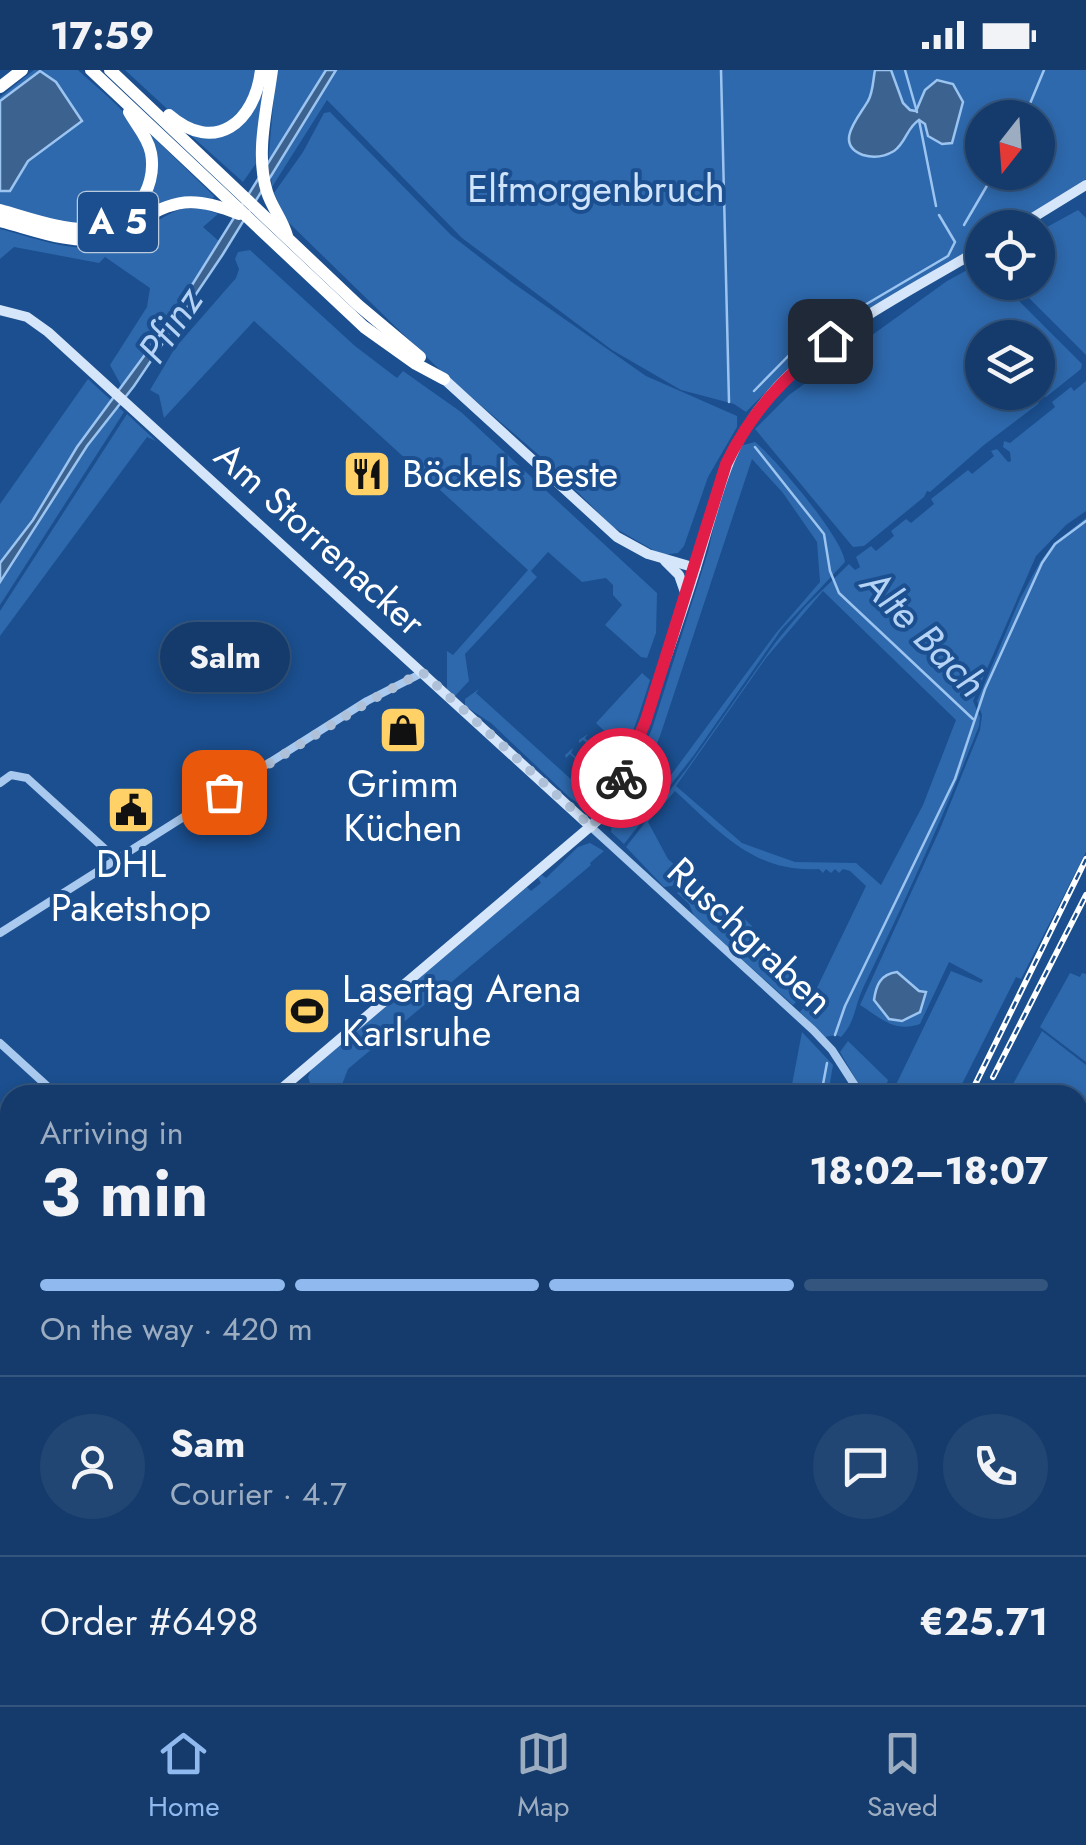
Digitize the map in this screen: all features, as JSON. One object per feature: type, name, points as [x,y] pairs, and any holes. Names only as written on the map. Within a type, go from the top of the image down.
[{"type":"highway","points":[[92,70],[130,98],[150,100],[188,128],[220,131],[236,124],[250,110],[261,70]]},
{"type":"highway","points":[[110,70],[130,98],[246,216],[264,215]]},
{"type":"highway","points":[[272,70],[264,141],[264,215],[350,314],[390,347],[444,379]]},
{"type":"highway","points":[[0,88],[18,73]]},
{"type":"highway","name":"A 5","points":[[0,210],[88,229],[109,226],[131,213],[146,192],[152,156],[130,98]]},
{"type":"highway","points":[[229,199],[284,223],[288,239],[444,379]]},
{"type":"highway","name":"A 5","points":[[0,221],[70,238],[98,240],[181,201],[229,199]]},
{"type":"main road","points":[[1046,210],[1086,186]]},
{"type":"main road","points":[[286,1085],[592,827],[640,737],[726,464],[743,431],[772,392],[830,341],[965,258]]},
{"type":"main road","name":"Am Storrenacker","points":[[0,310],[36,322],[592,827]]},
{"type":"main road","points":[[444,379],[617,537],[664,560],[696,568]]},
{"type":"main road","points":[[664,560],[679,575],[686,595]]},
{"type":"street","points":[[0,933],[422,672]]},
{"type":"street","points":[[0,784],[12,775],[27,778],[117,860]]},
{"type":"street","name":"Ruschgraben","points":[[592,827],[813,1030],[855,1085]]},
{"type":"street","points":[[0,1043],[46,1085]]},
{"type":"green space","points":[[34,70],[78,70],[122,110],[142,138],[147,172],[142,187],[123,211],[109,219],[93,224],[67,223],[0,206],[0,97]]},
{"type":"green space","points":[[125,70],[258,70],[251,101],[227,125],[207,128],[177,118]]},
{"type":"green space","name":"Elfmorgenbruch","points":[[276,70],[875,70],[870,99],[858,114],[907,137],[911,125],[919,120],[925,124],[925,90],[916,111],[910,109],[899,95],[891,70],[1086,70],[1086,179],[1036,210],[965,210],[965,253],[828,337],[794,363],[746,412],[734,404],[681,390],[612,350],[462,238],[327,100],[272,187],[269,154]]},
{"type":"green space","points":[[263,88],[257,162],[243,182],[187,132],[219,135]]},
{"type":"green space","points":[[330,112],[451,235],[513,283],[646,376],[737,416],[737,427],[708,477],[684,546],[678,553],[662,555],[613,527],[548,463],[441,371],[286,220],[274,193],[324,113]]},
{"type":"green space","points":[[147,131],[213,199],[190,196],[116,231],[89,233],[149,194]]},
{"type":"green space","points":[[181,209],[205,209],[218,214],[203,227],[221,243],[123,389],[110,365],[147,307],[150,288],[105,257],[99,263],[14,247],[0,259],[0,229],[59,245],[104,247],[126,240]]},
{"type":"green space","points":[[1078,210],[1086,218],[1086,355],[1031,300],[1055,300],[1055,223]]},
{"type":"green space","points":[[250,250],[355,346],[397,378],[403,371],[461,412],[657,593],[656,633],[647,658],[605,625],[622,605],[613,595],[613,585],[606,578],[582,582],[548,552],[531,571],[537,577],[465,654],[469,681],[454,697],[447,690],[447,651],[453,655],[528,570],[254,321],[164,418],[159,395],[150,390],[175,348],[236,278],[238,252]]},
{"type":"green space","points":[[965,271],[965,300],[1018,300],[1038,320],[965,320],[965,410],[1030,410],[864,546],[853,547],[755,429],[789,395]]},
{"type":"green space","points":[[1055,337],[1082,364],[1055,390]]},
{"type":"green space","points":[[88,379],[113,402],[0,564],[0,504]]},
{"type":"green space","points":[[1086,381],[1086,511],[1036,556],[973,701],[980,717],[979,726],[924,858],[849,1026],[841,1037],[825,1037],[800,1012],[813,996],[866,886],[843,869],[831,873],[826,869],[823,873],[757,857],[723,835],[675,791],[648,822],[668,859],[684,873],[672,886],[664,887],[626,847],[775,643],[805,607],[849,564],[855,570],[860,567],[856,557],[871,546],[876,551],[894,536],[891,531],[906,519],[911,523],[934,504],[931,499],[968,470],[972,474],[994,456],[991,451],[997,449],[1011,461],[1004,441],[1010,443],[1055,410],[1055,400],[1071,387],[1074,391]],"holes":[[[823,591],[956,720],[923,805],[881,885],[856,863],[795,862],[742,843],[676,786],[766,658]]]},
{"type":"green space","points":[[118,407],[124,412],[0,605],[0,582],[7,570],[87,446]]},
{"type":"green space","points":[[127,414],[156,441],[147,437],[0,636],[0,611]]},
{"type":"green space","points":[[755,442],[777,464],[833,535],[845,562],[781,630],[694,755],[624,844],[611,832],[613,816],[652,729],[708,552],[722,488],[740,446]],"holes":[[[752,459],[783,493],[817,542],[820,582],[776,633],[637,821],[628,811],[660,736]]]},
{"type":"green space","points":[[1086,518],[1086,852],[1021,979],[1016,977],[964,1085],[896,1085],[951,971],[981,983],[983,980],[949,962],[920,1024],[911,1026],[888,1023],[860,1005],[940,829],[980,730],[982,715],[977,701],[1040,562],[1054,543]],"holes":[[[897,972],[919,991],[902,1021],[889,1019],[874,1000],[880,982]]]},
{"type":"green space","points":[[642,673],[650,680],[626,749],[609,787],[591,805],[569,797],[491,723],[465,706],[465,699],[479,689],[476,693],[584,791],[595,778],[570,754],[566,758],[565,755],[573,748],[571,753],[598,777],[609,763],[579,740],[588,734],[585,738],[607,758],[619,745],[596,723]]},
{"type":"green space","points":[[590,843],[604,851],[348,1069],[342,1085],[311,1085],[308,1077],[312,1068],[527,887],[531,891],[541,883],[538,878],[546,878],[578,847]]},
{"type":"green space","points":[[696,875],[699,877],[695,882],[730,916],[736,911],[752,926],[748,932],[783,964],[780,968],[802,981],[800,984],[807,991],[793,1005],[694,916],[689,904],[677,893]]},
{"type":"green space","points":[[1070,973],[1080,977],[1086,974],[1086,1062],[1040,1027]]},
{"type":"green space","points":[[1042,1031],[1086,1065],[1086,1085],[1012,1085]]},
{"type":"green space","points":[[802,1032],[833,1065],[830,1085],[792,1085]]},
{"type":"green space","points":[[848,1041],[888,1080],[886,1085],[859,1085],[840,1052]]},
{"type":"water","name":"Pfinz","points":[[326,70],[336,70],[223,254],[134,386],[87,446],[0,582],[0,563],[33,520],[77,447],[169,322]]},
{"type":"water","points":[[875,70],[891,70],[903,103],[910,110],[916,111],[925,90],[937,80],[953,84],[963,102],[952,143],[942,144],[928,136],[925,124],[919,120],[890,153],[871,156],[854,150],[849,137],[870,98]]},
{"type":"water","points":[[40,71],[56,82],[82,121],[28,161],[10,191],[0,191],[0,101]]},
{"type":"water","points":[[897,972],[919,991],[926,992],[920,1012],[902,1021],[889,1019],[874,1000],[880,982]]},
{"type":"waterway","name":"Alte Bach","points":[[721,70],[729,402]]},
{"type":"waterway","points":[[905,70],[917,112]]},
{"type":"waterway","points":[[1032,100],[1044,70]]},
{"type":"waterway","points":[[919,120],[936,206]]},
{"type":"waterway","points":[[964,225],[984,190]]},
{"type":"waterway","points":[[754,391],[802,342],[948,256],[955,242],[939,215]]},
{"type":"waterway","name":"Alte Bach","points":[[755,447],[824,534],[830,571],[839,593],[973,719]]},
{"type":"waterway","name":"Alte Bach","points":[[835,1035],[845,1006],[955,779],[985,689],[1042,563],[1055,544],[1086,521]]},
{"type":"waterway","name":"Alte Bach","points":[[823,1085],[827,1063]]},
{"type":"railway","points":[[975,1085],[1086,859]]},
{"type":"railway","points":[[993,1077],[1086,895]]},
{"type":"way so far","points":[[224,792],[422,672],[592,827],[621,778]]},
{"type":"place","name":"Böckels Beste","points":[[367,474]]},
{"type":"place","name":"Grimm Küchen","points":[[403,730]]},
{"type":"place","name":"Salm","points":[[224,792]]},
{"type":"place","name":"DHL Paketshop","points":[[131,810]]},
{"type":"place","name":"Lasertag Arena Karlsruhe","points":[[307,1011]]},
{"type":"route","points":[[621,778],[646,720],[726,464],[758,408],[786,377],[830,341]]}]
